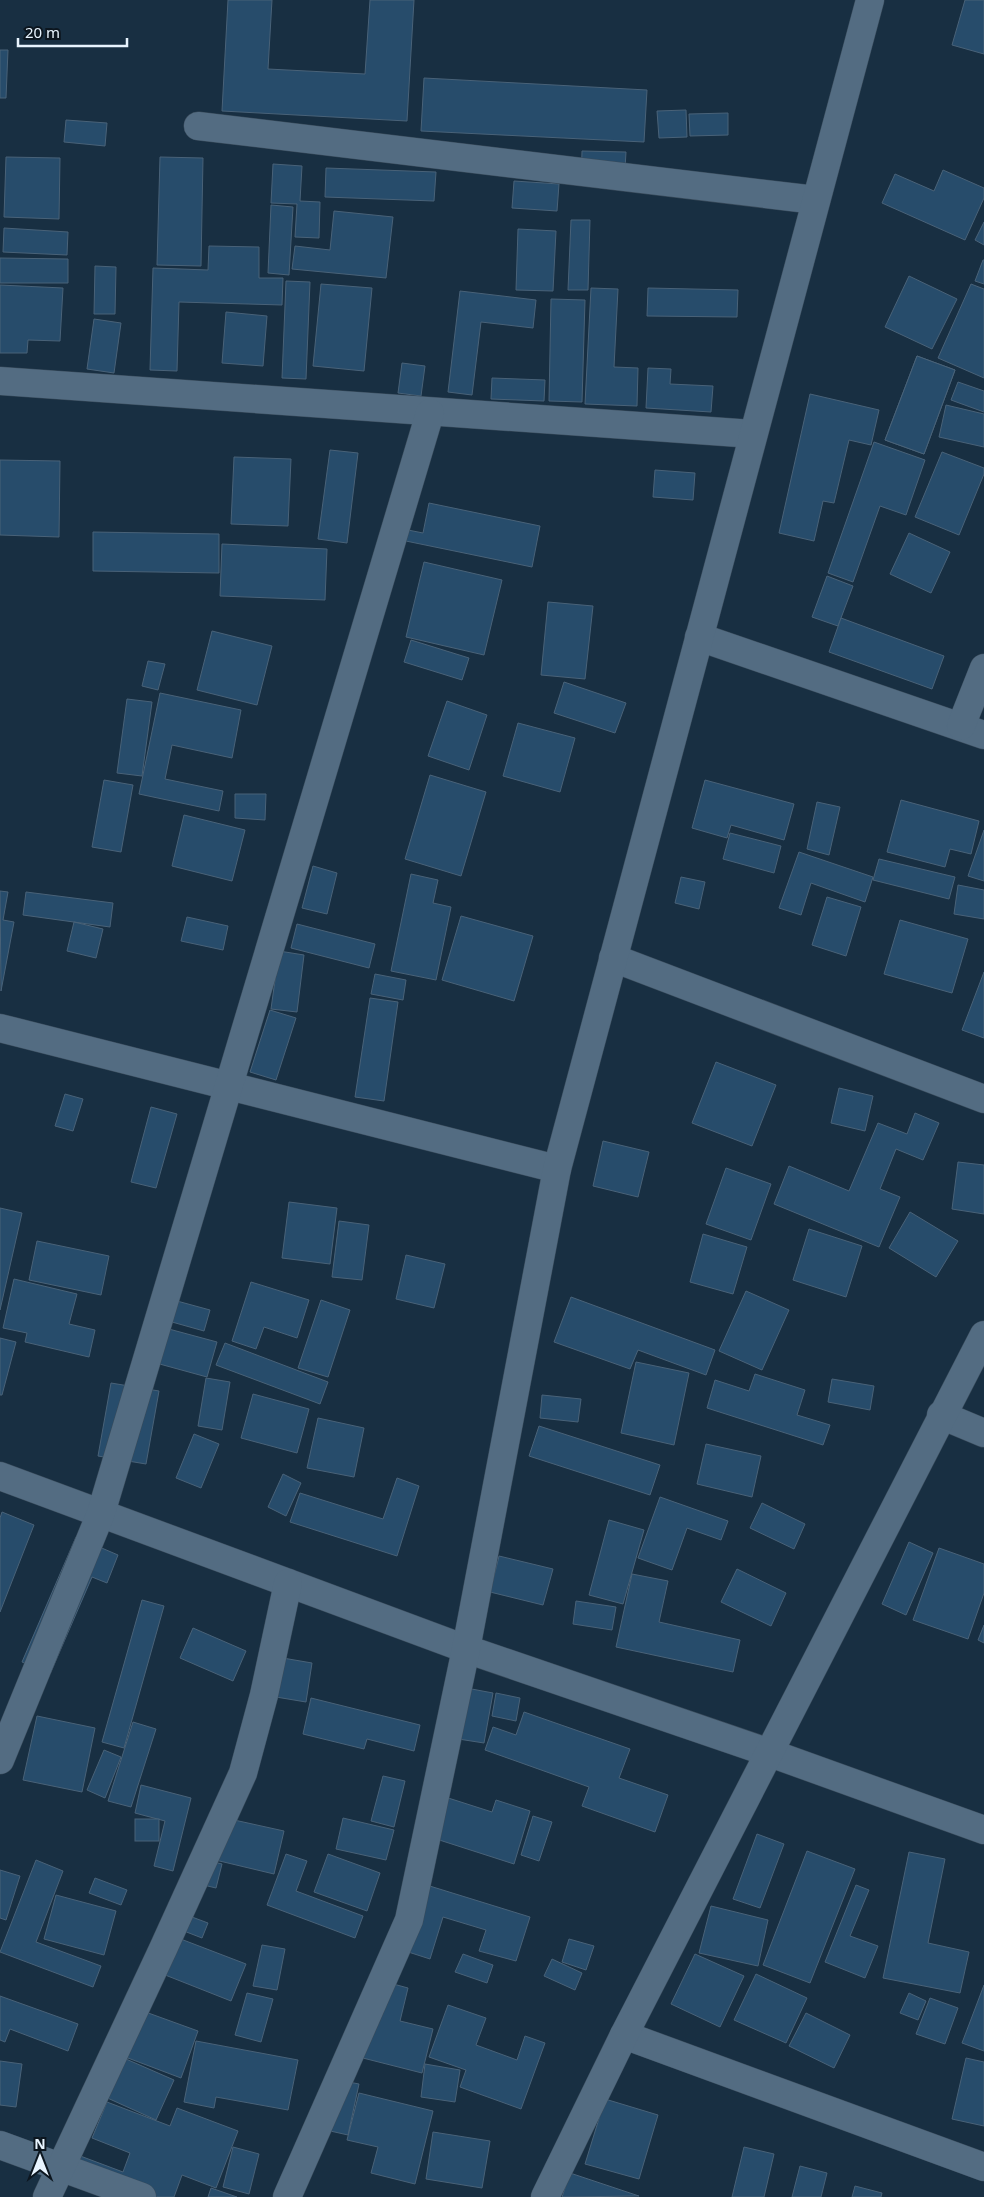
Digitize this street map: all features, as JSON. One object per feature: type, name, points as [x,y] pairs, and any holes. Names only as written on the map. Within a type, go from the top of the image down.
[{"type":"street","points":[[287,2197],[409,1920],[466,1649],[557,1169],[870,0]]},
{"type":"street","points":[[198,126],[816,200]]},
{"type":"street","points":[[0,381],[753,434]]},
{"type":"street","points":[[0,1760],[101,1513],[430,412]]},
{"type":"street","points":[[699,637],[972,731],[984,668]]},
{"type":"street","points":[[613,958],[984,1099]]},
{"type":"street","points":[[0,1028],[557,1169]]},
{"type":"street","points":[[544,2197],[624,2035],[770,1753],[941,1415],[984,1335]]},
{"type":"street","points":[[941,1415],[984,1433]]},
{"type":"street","points":[[0,1476],[466,1649],[770,1753],[984,1830]]},
{"type":"street","points":[[47,2197],[164,1949],[243,1773],[264,1695],[288,1583]]},
{"type":"street","points":[[624,2035],[984,2167]]},
{"type":"street","points":[[0,2145],[142,2197]]},
{"type":"building","points":[[228,0],[272,0],[268,69],[365,74],[370,0],[414,0],[407,121],[222,111]]},
{"type":"building","points":[[965,0],[984,0],[984,54],[952,45]]},
{"type":"building","points":[[0,50],[8,50],[6,98],[0,98]]},
{"type":"building","points":[[424,78],[647,90],[644,142],[421,131]]},
{"type":"building","points":[[686,110],[687,137],[659,138],[657,111]]},
{"type":"building","points":[[728,113],[728,135],[690,136],[689,114]]},
{"type":"building","points":[[66,120],[107,123],[105,146],[64,142]]},
{"type":"building","points":[[582,151],[626,152],[624,185],[581,184]]},
{"type":"building","points":[[6,157],[60,158],[59,219],[4,217]]},
{"type":"building","points":[[160,157],[203,158],[201,266],[157,265]]},
{"type":"building","points":[[273,164],[302,166],[300,201],[320,202],[319,238],[295,237],[297,204],[271,203]]},
{"type":"building","points":[[326,168],[436,172],[434,201],[325,197]]},
{"type":"building","points":[[943,170],[984,188],[984,198],[965,240],[882,203],[895,174],[934,191]]},
{"type":"building","points":[[514,181],[559,184],[557,211],[512,208]]},
{"type":"building","points":[[271,205],[293,207],[289,275],[268,273]]},
{"type":"building","points":[[334,211],[393,217],[386,278],[292,269],[295,246],[330,250]]},
{"type":"building","points":[[571,220],[590,220],[588,290],[568,290]]},
{"type":"building","points":[[984,222],[984,245],[975,240]]},
{"type":"building","points":[[4,228],[68,232],[67,255],[3,252]]},
{"type":"building","points":[[518,229],[556,231],[553,291],[516,290]]},
{"type":"building","points":[[209,246],[259,247],[259,278],[283,278],[282,305],[179,302],[177,371],[150,370],[153,268],[208,270]]},
{"type":"building","points":[[0,258],[68,259],[68,283],[0,283]]},
{"type":"building","points":[[984,260],[984,284],[975,281]]},
{"type":"building","points":[[95,266],[116,267],[115,314],[94,314]]},
{"type":"building","points":[[909,276],[957,299],[932,349],[885,327]]},
{"type":"building","points":[[286,281],[310,282],[306,379],[282,378]]},
{"type":"building","points":[[321,284],[372,288],[364,371],[313,366]]},
{"type":"building","points":[[971,284],[984,289],[984,378],[938,358]]},
{"type":"building","points":[[0,285],[63,288],[60,341],[28,340],[27,353],[0,353]]},
{"type":"building","points":[[591,288],[618,289],[614,367],[638,368],[637,406],[585,404]]},
{"type":"building","points":[[648,288],[738,290],[737,317],[647,316]]},
{"type":"building","points":[[460,291],[536,300],[533,328],[481,322],[472,395],[448,392]]},
{"type":"building","points":[[551,299],[585,300],[582,402],[549,401]]},
{"type":"building","points":[[226,312],[267,316],[263,366],[222,363]]},
{"type":"building","points":[[94,319],[121,323],[114,373],[87,369]]},
{"type":"building","points":[[917,356],[955,370],[924,454],[885,440]]},
{"type":"building","points":[[917,356],[955,370],[924,454],[885,440]]},
{"type":"building","points":[[402,363],[425,366],[421,396],[398,393]]},
{"type":"building","points":[[648,368],[671,369],[670,384],[713,386],[711,412],[646,408]]},
{"type":"building","points":[[492,378],[545,380],[544,401],[491,399]]},
{"type":"building","points":[[958,382],[984,391],[984,412],[951,400]]},
{"type":"building","points":[[810,394],[879,410],[871,445],[849,440],[834,503],[823,501],[814,541],[779,533]]},
{"type":"building","points":[[946,405],[984,414],[984,447],[939,437]]},
{"type":"building","points":[[874,442],[925,460],[906,515],[880,506],[853,582],[828,573]]},
{"type":"building","points":[[330,450],[358,453],[347,543],[318,539]]},
{"type":"building","points":[[942,452],[984,468],[984,474],[959,535],[915,517]]},
{"type":"building","points":[[234,457],[291,459],[288,526],[231,524]]},
{"type":"building","points":[[0,460],[60,461],[59,537],[0,535]]},
{"type":"building","points":[[655,470],[695,473],[693,500],[653,497]]},
{"type":"building","points":[[429,503],[540,526],[532,567],[401,540],[403,529],[423,533]]},
{"type":"building","points":[[93,532],[219,534],[219,573],[93,571]]},
{"type":"building","points":[[909,533],[950,552],[931,593],[890,574]]},
{"type":"building","points":[[222,544],[327,549],[325,600],[220,596]]},
{"type":"building","points":[[424,562],[502,580],[484,655],[406,637]]},
{"type":"building","points":[[827,576],[853,586],[838,626],[812,617]]},
{"type":"building","points":[[548,602],[593,606],[585,679],[541,675]]},
{"type":"building","points":[[841,618],[944,656],[932,689],[829,652]]},
{"type":"building","points":[[212,631],[272,646],[257,705],[197,690]]},
{"type":"building","points":[[411,640],[469,658],[462,680],[404,662]]},
{"type":"building","points":[[148,661],[165,664],[158,690],[142,686]]},
{"type":"building","points":[[564,682],[626,703],[615,733],[554,713]]},
{"type":"building","points":[[160,693],[241,710],[232,758],[172,745],[165,779],[223,791],[219,811],[139,794]]},
{"type":"building","points":[[127,699],[152,702],[142,776],[117,773]]},
{"type":"building","points":[[447,701],[487,715],[469,770],[428,756]]},
{"type":"building","points":[[518,723],[575,738],[560,792],[503,776]]},
{"type":"building","points":[[430,775],[486,792],[461,876],[405,859]]},
{"type":"building","points":[[104,780],[133,785],[121,852],[92,847]]},
{"type":"building","points":[[705,780],[794,804],[784,840],[731,825],[727,838],[692,828]]},
{"type":"building","points":[[235,794],[266,794],[265,820],[235,818]]},
{"type":"building","points":[[901,800],[979,821],[971,854],[950,849],[945,867],[887,852]]},
{"type":"building","points":[[817,802],[840,807],[829,855],[807,849]]},
{"type":"building","points":[[184,815],[245,830],[232,881],[172,866]]},
{"type":"building","points":[[984,830],[984,881],[968,876]]},
{"type":"building","points":[[730,833],[781,846],[774,873],[723,859]]},
{"type":"building","points":[[799,852],[873,877],[865,902],[811,883],[801,915],[779,908]]},
{"type":"building","points":[[879,859],[955,877],[949,899],[873,880]]},
{"type":"building","points":[[313,866],[337,873],[327,914],[302,908]]},
{"type":"building","points":[[411,874],[438,880],[433,903],[451,907],[436,980],[391,971]]},
{"type":"building","points":[[681,877],[705,882],[699,909],[675,903]]},
{"type":"building","points":[[958,885],[984,890],[984,919],[954,914]]},
{"type":"building","points":[[0,891],[8,892],[3,920],[14,922],[1,991]]},
{"type":"building","points":[[26,892],[113,903],[110,927],[23,915]]},
{"type":"building","points":[[827,897],[861,907],[846,956],[812,945]]},
{"type":"building","points":[[461,916],[533,936],[514,1001],[442,980]]},
{"type":"building","points":[[187,917],[228,926],[223,950],[181,941]]},
{"type":"building","points":[[900,920],[968,939],[952,993],[884,974]]},
{"type":"building","points":[[74,922],[103,929],[96,958],[67,951]]},
{"type":"building","points":[[297,924],[375,944],[369,968],[291,948]]},
{"type":"building","points":[[279,951],[304,955],[297,1012],[271,1009]]},
{"type":"building","points":[[984,972],[984,1038],[962,1030]]},
{"type":"building","points":[[375,974],[406,980],[403,1000],[371,994]]},
{"type":"building","points":[[370,998],[398,1002],[384,1101],[355,1097]]},
{"type":"building","points":[[270,1010],[296,1018],[276,1080],[250,1072]]},
{"type":"building","points":[[716,1062],[776,1085],[752,1146],[692,1123]]},
{"type":"building","points":[[839,1088],[873,1096],[865,1131],[831,1123]]},
{"type":"building","points":[[65,1094],[83,1099],[73,1131],[55,1126]]},
{"type":"building","points":[[151,1107],[177,1114],[156,1188],[131,1182]]},
{"type":"building","points":[[915,1113],[939,1123],[923,1160],[896,1149],[880,1189],[900,1197],[879,1247],[774,1204],[789,1166],[849,1191],[878,1123],[907,1134]]},
{"type":"building","points":[[603,1141],[649,1152],[638,1197],[593,1186]]},
{"type":"building","points":[[958,1162],[984,1165],[984,1214],[952,1209]]},
{"type":"building","points":[[726,1168],[771,1184],[751,1240],[706,1224]]},
{"type":"building","points":[[289,1202],[337,1208],[330,1264],[282,1258]]},
{"type":"building","points":[[0,1208],[22,1213],[0,1310]]},
{"type":"building","points":[[910,1212],[958,1241],[936,1277],[889,1248]]},
{"type":"building","points":[[339,1221],[369,1225],[362,1280],[332,1277]]},
{"type":"building","points":[[809,1229],[862,1246],[846,1297],[793,1280]]},
{"type":"building","points":[[703,1234],[747,1247],[733,1294],[690,1282]]},
{"type":"building","points":[[37,1241],[109,1256],[101,1295],[29,1280]]},
{"type":"building","points":[[406,1255],[445,1264],[434,1308],[396,1299]]},
{"type":"building","points":[[14,1279],[77,1294],[69,1324],[95,1330],[89,1357],[25,1342],[27,1333],[3,1328]]},
{"type":"building","points":[[251,1282],[309,1300],[297,1338],[264,1327],[256,1349],[232,1341]]},
{"type":"building","points":[[746,1291],[789,1310],[762,1370],[719,1351]]},
{"type":"building","points":[[571,1297],[715,1350],[706,1375],[638,1350],[630,1369],[554,1342]]},
{"type":"building","points":[[321,1300],[350,1310],[328,1377],[298,1368]]},
{"type":"building","points":[[177,1301],[210,1310],[204,1331],[172,1322]]},
{"type":"building","points":[[154,1325],[217,1342],[207,1377],[145,1360]]},
{"type":"building","points":[[0,1338],[16,1342],[2,1395],[0,1395]]},
{"type":"building","points":[[225,1343],[328,1382],[320,1404],[216,1365]]},
{"type":"building","points":[[636,1362],[689,1373],[674,1445],[621,1433]]},
{"type":"building","points":[[755,1374],[805,1390],[797,1415],[830,1425],[823,1445],[707,1408],[715,1380],[749,1391]]},
{"type":"building","points":[[206,1378],[230,1382],[222,1430],[198,1426]]},
{"type":"building","points":[[832,1379],[874,1386],[870,1410],[828,1402]]},
{"type":"building","points":[[111,1383],[159,1391],[146,1464],[98,1456]]},
{"type":"building","points":[[253,1394],[309,1409],[297,1453],[241,1438]]},
{"type":"building","points":[[542,1395],[581,1399],[578,1422],[540,1418]]},
{"type":"building","points":[[318,1418],[364,1428],[354,1477],[307,1468]]},
{"type":"building","points":[[539,1426],[660,1465],[650,1495],[529,1456]]},
{"type":"building","points":[[194,1434],[219,1444],[201,1488],[176,1478]]},
{"type":"building","points":[[706,1444],[761,1456],[752,1497],[697,1484]]},
{"type":"building","points":[[283,1474],[301,1483],[286,1516],[268,1507]]},
{"type":"building","points":[[397,1478],[419,1486],[397,1556],[290,1522],[300,1493],[383,1519]]},
{"type":"building","points":[[660,1497],[728,1521],[721,1540],[687,1528],[672,1570],[638,1558]]},
{"type":"building","points":[[762,1503],[805,1524],[794,1549],[750,1528]]},
{"type":"building","points":[[2,1512],[34,1525],[0,1612],[0,1518]]},
{"type":"building","points":[[609,1520],[644,1530],[623,1604],[589,1595]]},
{"type":"building","points":[[76,1537],[118,1555],[107,1583],[92,1577],[50,1674],[22,1662]]},
{"type":"building","points":[[909,1542],[933,1553],[906,1615],[882,1604]]},
{"type":"building","points":[[939,1548],[984,1564],[984,1593],[968,1639],[913,1620]]},
{"type":"building","points":[[499,1556],[553,1569],[543,1605],[490,1592]]},
{"type":"building","points":[[737,1569],[786,1593],[771,1626],[721,1602]]},
{"type":"building","points":[[632,1574],[668,1581],[659,1622],[740,1640],[733,1672],[616,1647]]},
{"type":"building","points":[[142,1600],[164,1606],[124,1748],[102,1742]]},
{"type":"building","points":[[576,1601],[616,1607],[612,1630],[573,1624]]},
{"type":"building","points":[[984,1625],[984,1643],[978,1640]]},
{"type":"building","points":[[193,1628],[246,1651],[233,1681],[180,1658]]},
{"type":"building","points":[[277,1657],[312,1663],[306,1702],[270,1696]]},
{"type":"building","points":[[461,1687],[493,1693],[484,1743],[452,1738]]},
{"type":"building","points":[[496,1693],[520,1698],[516,1721],[492,1716]]},
{"type":"building","points":[[311,1698],[420,1725],[414,1751],[367,1739],[364,1749],[303,1734]]},
{"type":"building","points":[[524,1712],[630,1749],[619,1778],[668,1795],[655,1832],[582,1806],[589,1787],[485,1750],[493,1727],[516,1735]]},
{"type":"building","points":[[37,1716],[95,1728],[82,1792],[23,1780]]},
{"type":"building","points":[[133,1722],[156,1729],[131,1807],[108,1801]]},
{"type":"building","points":[[104,1750],[121,1757],[105,1798],[87,1790]]},
{"type":"building","points":[[383,1776],[405,1781],[394,1827],[371,1821]]},
{"type":"building","points":[[141,1785],[191,1798],[173,1871],[154,1866],[165,1821],[135,1813]]},
{"type":"building","points":[[442,1796],[492,1812],[496,1800],[530,1811],[514,1864],[430,1837]]},
{"type":"building","points":[[216,1816],[284,1831],[274,1874],[207,1858]]},
{"type":"building","points":[[533,1816],[552,1822],[539,1861],[521,1855]]},
{"type":"building","points":[[343,1818],[394,1830],[386,1860],[336,1849]]},
{"type":"building","points":[[135,1819],[159,1819],[159,1841],[135,1841]]},
{"type":"building","points":[[757,1834],[784,1844],[760,1908],[733,1899]]},
{"type":"building","points":[[807,1851],[855,1869],[810,1983],[763,1965]]},
{"type":"building","points":[[909,1852],[945,1859],[928,1943],[969,1952],[960,1993],[883,1978]]},
{"type":"building","points":[[286,1854],[307,1861],[296,1891],[363,1916],[355,1938],[267,1905]]},
{"type":"building","points":[[328,1854],[380,1873],[367,1911],[314,1892]]},
{"type":"building","points":[[201,1859],[222,1864],[216,1888],[195,1883]]},
{"type":"building","points":[[36,1860],[63,1871],[36,1942],[101,1966],[93,1987],[0,1952]]},
{"type":"building","points":[[0,1870],[20,1876],[6,1920],[0,1918]]},
{"type":"building","points":[[95,1878],[127,1890],[121,1905],[89,1893]]},
{"type":"building","points":[[420,1883],[530,1917],[516,1961],[479,1951],[486,1930],[443,1917],[430,1959],[399,1949]]},
{"type":"building","points":[[856,1885],[869,1890],[850,1936],[878,1946],[865,1978],[825,1962]]},
{"type":"building","points":[[56,1895],[116,1911],[104,1955],[44,1939]]},
{"type":"building","points":[[711,1906],[768,1920],[758,1966],[699,1953]]},
{"type":"building","points":[[176,1911],[208,1923],[202,1938],[171,1926]]},
{"type":"building","points":[[165,1933],[246,1964],[231,2001],[150,1969]]},
{"type":"building","points":[[569,1939],[594,1946],[586,1970],[562,1962]]},
{"type":"building","points":[[262,1945],[285,1949],[277,1990],[253,1986]]},
{"type":"building","points":[[463,1954],[493,1965],[487,1983],[455,1972]]},
{"type":"building","points":[[695,1954],[744,1976],[720,2027],[671,2004]]},
{"type":"building","points":[[552,1959],[582,1973],[575,1990],[544,1976]]},
{"type":"building","points":[[756,1974],[807,1998],[786,2043],[734,2020]]},
{"type":"building","points":[[375,1979],[408,1988],[400,2021],[433,2029],[422,2073],[355,2056]]},
{"type":"building","points":[[984,1985],[984,2051],[962,2043]]},
{"type":"building","points":[[247,1993],[273,1999],[261,2042],[235,2035]]},
{"type":"building","points":[[909,1993],[926,2001],[918,2020],[900,2013]]},
{"type":"building","points":[[0,1996],[78,2024],[68,2051],[10,2029],[5,2042],[0,2040]]},
{"type":"building","points":[[930,1998],[958,2008],[945,2044],[916,2034]]},
{"type":"building","points":[[448,2005],[486,2018],[476,2045],[517,2060],[525,2036],[545,2043],[521,2109],[460,2087],[466,2070],[429,2057]]},
{"type":"building","points":[[129,2006],[198,2031],[181,2078],[112,2052]]},
{"type":"building","points":[[806,2013],[850,2035],[834,2068],[789,2046]]},
{"type":"building","points":[[196,2041],[298,2060],[288,2110],[216,2097],[214,2108],[184,2102]]},
{"type":"building","points":[[110,2052],[174,2080],[156,2120],[92,2091]]},
{"type":"building","points":[[966,2058],[984,2062],[984,2126],[952,2119]]},
{"type":"building","points":[[0,2061],[22,2064],[16,2107],[0,2105]]},
{"type":"building","points":[[425,2064],[460,2070],[455,2102],[421,2097]]},
{"type":"building","points":[[328,2078],[359,2084],[348,2135],[317,2128]]},
{"type":"building","points":[[359,2093],[433,2111],[415,2184],[371,2173],[378,2147],[347,2140]]},
{"type":"building","points":[[605,2099],[658,2115],[639,2179],[585,2164]]},
{"type":"building","points":[[107,2102],[170,2126],[177,2108],[238,2131],[216,2188],[182,2175],[174,2197],[105,2197],[67,2151],[123,2172],[130,2153],[92,2138]]},
{"type":"building","points":[[433,2132],[490,2141],[482,2188],[426,2179]]},
{"type":"building","points":[[233,2147],[259,2154],[249,2194],[223,2187]]},
{"type":"building","points":[[744,2147],[774,2154],[764,2197],[732,2197]]},
{"type":"building","points":[[800,2166],[827,2173],[821,2197],[792,2197]]},
{"type":"building","points":[[570,2173],[639,2196],[562,2197]]},
{"type":"building","points":[[855,2186],[882,2193],[881,2197],[852,2197]]},
{"type":"building","points":[[211,2188],[237,2197],[208,2197]]}]
